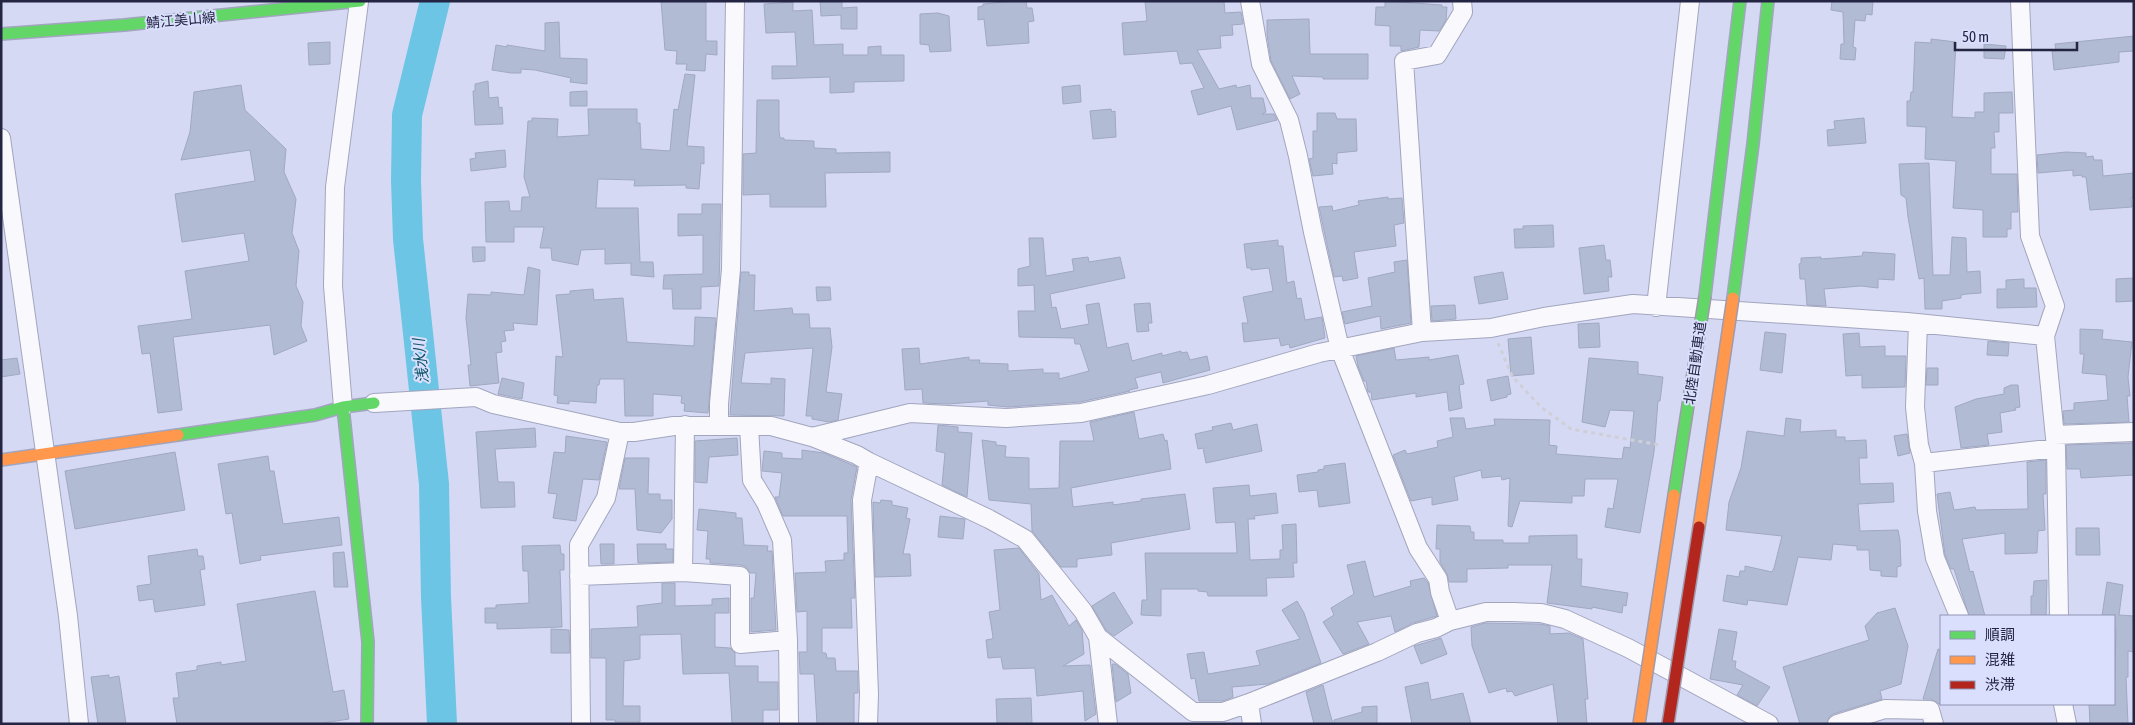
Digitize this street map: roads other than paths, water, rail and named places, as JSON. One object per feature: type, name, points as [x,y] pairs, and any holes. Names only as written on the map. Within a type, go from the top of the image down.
[{"type":"main road","name":"鯖江美山線","points":[[1,34],[232,8],[360,1]]},
{"type":"main road","name":"北陸自動車道","points":[[1639,724],[1705,296],[1725,142],[1740,1]]},
{"type":"main road","name":"北陸自動車道","points":[[1668,724],[1710,464],[1733,298],[1753,144],[1768,1]]},
{"type":"main road","points":[[1753,144],[1766,71],[1775,1]]},
{"type":"main road","points":[[1,460],[315,415],[343,407],[374,403]]},
{"type":"main road","points":[[343,407],[368,642],[367,724]]},
{"type":"street","points":[[343,407],[333,286],[336,187],[360,1]]},
{"type":"street","points":[[719,426],[719,404],[731,269],[735,1]]},
{"type":"street","points":[[1250,1],[1260,64],[1289,120],[1340,349],[1418,548],[1438,578],[1440,592],[1450,621]]},
{"type":"street","points":[[1422,332],[1404,61],[1437,55],[1463,12],[1462,1]]},
{"type":"street","points":[[1656,307],[1690,1]]},
{"type":"street","points":[[2020,1],[2030,236],[2055,306],[2045,336],[2056,441],[2059,615]]},
{"type":"street","points":[[1,138],[7,216],[46,454],[68,616],[79,724]]},
{"type":"street","points":[[812,437],[910,412],[1006,418],[1081,413],[1208,385],[1319,353],[1422,332],[1491,328],[1544,317],[1633,304],[1918,323],[2045,336]]},
{"type":"street","points":[[1918,323],[1915,407],[1919,445],[1924,463],[1927,511],[1936,558],[1960,615]]},
{"type":"street","points":[[374,403],[476,397],[493,404],[620,432],[685,425],[771,426],[812,437],[856,455],[988,518],[1024,539],[1083,611],[1098,637],[1192,712],[1223,712],[1249,703],[1450,621],[1486,612],[1541,613],[1565,619],[1628,648],[1769,724]]},
{"type":"street","points":[[682,572],[685,425]]},
{"type":"street","points":[[749,426],[752,480],[782,540],[788,640],[788,724]]},
{"type":"street","points":[[581,724],[579,545],[606,498],[620,432]]},
{"type":"street","points":[[1924,463],[2056,441],[2134,432]]},
{"type":"street","points":[[868,724],[869,694],[862,500],[869,462]]},
{"type":"street","points":[[579,576],[682,572],[740,576],[740,644],[788,640]]},
{"type":"street","points":[[1098,637],[1108,724]]},
{"type":"street","points":[[1249,703],[1252,724]]},
{"type":"street","points":[[2063,705],[2067,724]]},
{"type":"street","points":[[1837,724],[1885,708],[1930,710],[1934,724]]},
{"type":"waterway","name":"浅水川","points":[[435,1],[407,115],[406,181],[408,239],[434,484],[436,597],[442,724]]}]
